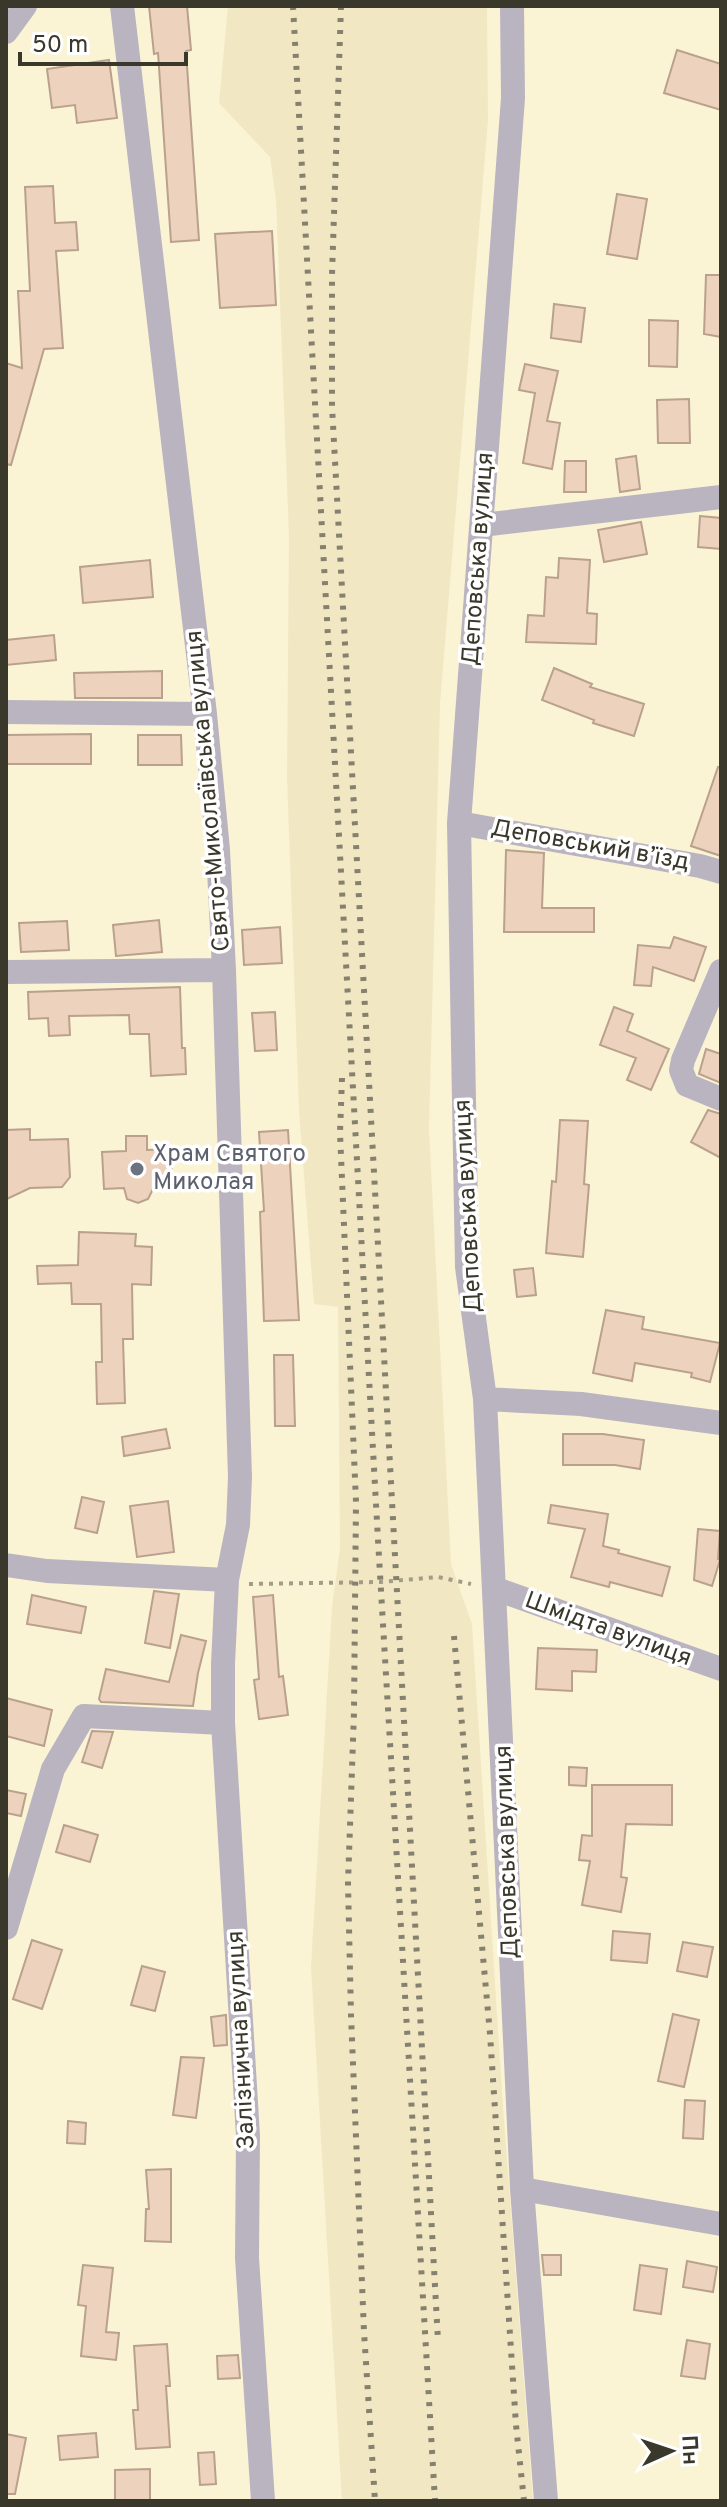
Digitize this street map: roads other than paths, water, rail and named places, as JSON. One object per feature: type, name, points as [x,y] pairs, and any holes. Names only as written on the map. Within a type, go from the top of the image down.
[{"type":"street","points":[[6,32],[25,6]]},
{"type":"street","name":"Свято-Миколаївська вулиця","points":[[122,6],[205,714],[218,850],[240,1477],[238,1525],[227,1580]]},
{"type":"street","name":"Деповська вулиця","points":[[512,6],[513,98],[459,823],[467,1267],[485,1399],[522,2189],[546,2501]]},
{"type":"street","points":[[482,525],[721,497]]},
{"type":"street","points":[[6,712],[205,714]]},
{"type":"street","name":"Деповський в’їзд","points":[[459,823],[721,872]]},
{"type":"street","points":[[6,972],[224,970]]},
{"type":"street","points":[[721,971],[681,1070],[687,1085],[721,1099]]},
{"type":"street","points":[[485,1399],[581,1404],[721,1423]]},
{"type":"street","points":[[6,1565],[47,1571],[227,1580]]},
{"type":"street","name":"Залізнична вулиця","points":[[227,1580],[223,1723],[248,2136],[247,2258],[263,2501]]},
{"type":"street","name":"Шмідта вулиця","points":[[496,1589],[721,1669]]},
{"type":"street","points":[[6,1928],[53,1769],[84,1716],[223,1723]]},
{"type":"street","points":[[522,2189],[721,2224]]},
{"type":"railway","points":[[293,6],[435,2501]]},
{"type":"railway","points":[[341,6],[332,274],[332,406],[438,2341]]},
{"type":"railway","points":[[342,1078],[340,1133],[356,1502],[354,1712],[348,1883],[351,2015],[364,2332],[375,2501]]},
{"type":"railway","points":[[454,1636],[490,2034],[516,2425],[524,2501]]},
{"type":"place","name":"Храм Святого Миколая","points":[[137,1169]]}]
